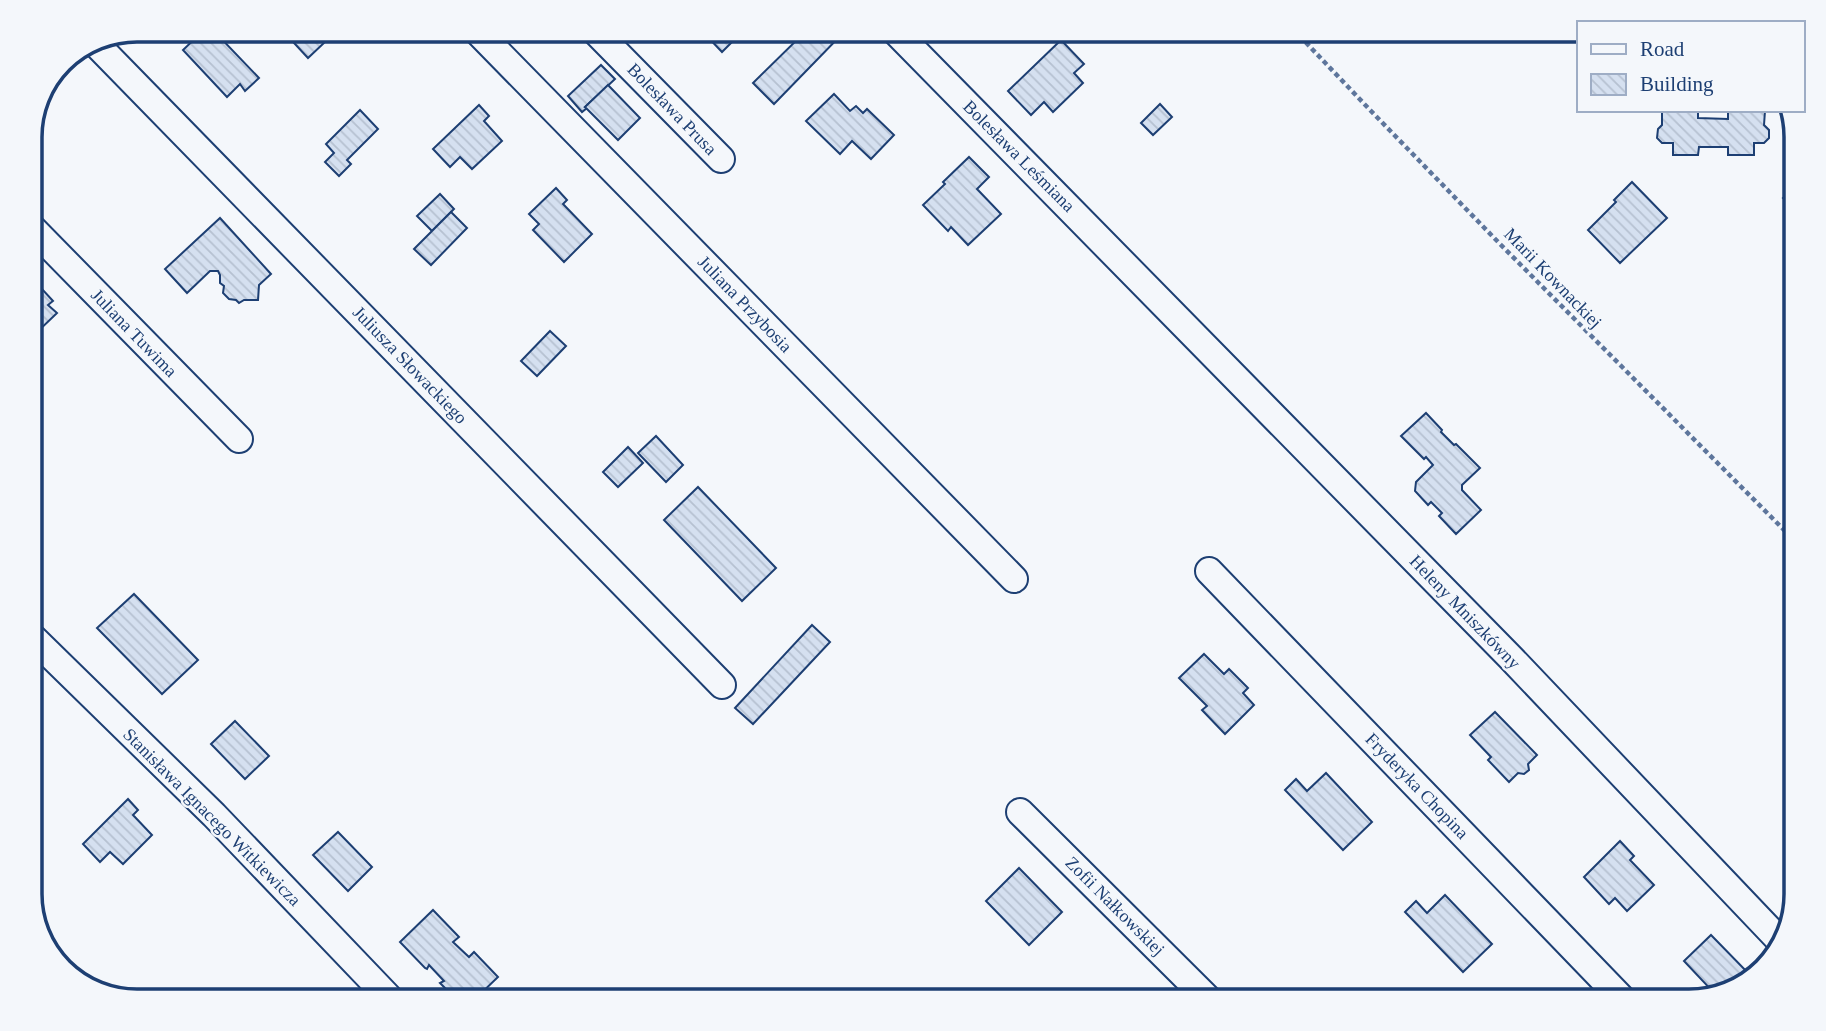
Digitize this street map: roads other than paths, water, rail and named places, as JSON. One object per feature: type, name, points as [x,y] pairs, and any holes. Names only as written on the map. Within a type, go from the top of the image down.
[{"type":"street","name":"Juliana Przybosia","points":[[488,42],[1014,579]]},
{"type":"street","name":"Bolesława Prusa","points":[[606,42],[721,159]]},
{"type":"street","name":"Bolesława Leśmiana","points":[[906,42],[1144,283]]},
{"type":"street","name":"Juliusza Słowackiego","points":[[101,49],[722,685]]},
{"type":"street","name":"Juliana Tuwima","points":[[42,238],[239,439]]},
{"type":"street","name":"Heleny Mniszkówny","points":[[1144,283],[1510,657],[1775,935]]},
{"type":"street","name":"Fryderyka Chopina","points":[[1209,571],[1612,989]]},
{"type":"street","name":"Stanisława Ignacego Witkiewicza","points":[[42,647],[214,815],[381,989]]},
{"type":"street","name":"Zofii Nałkowskiej","points":[[1020,812],[1198,989]]}]
